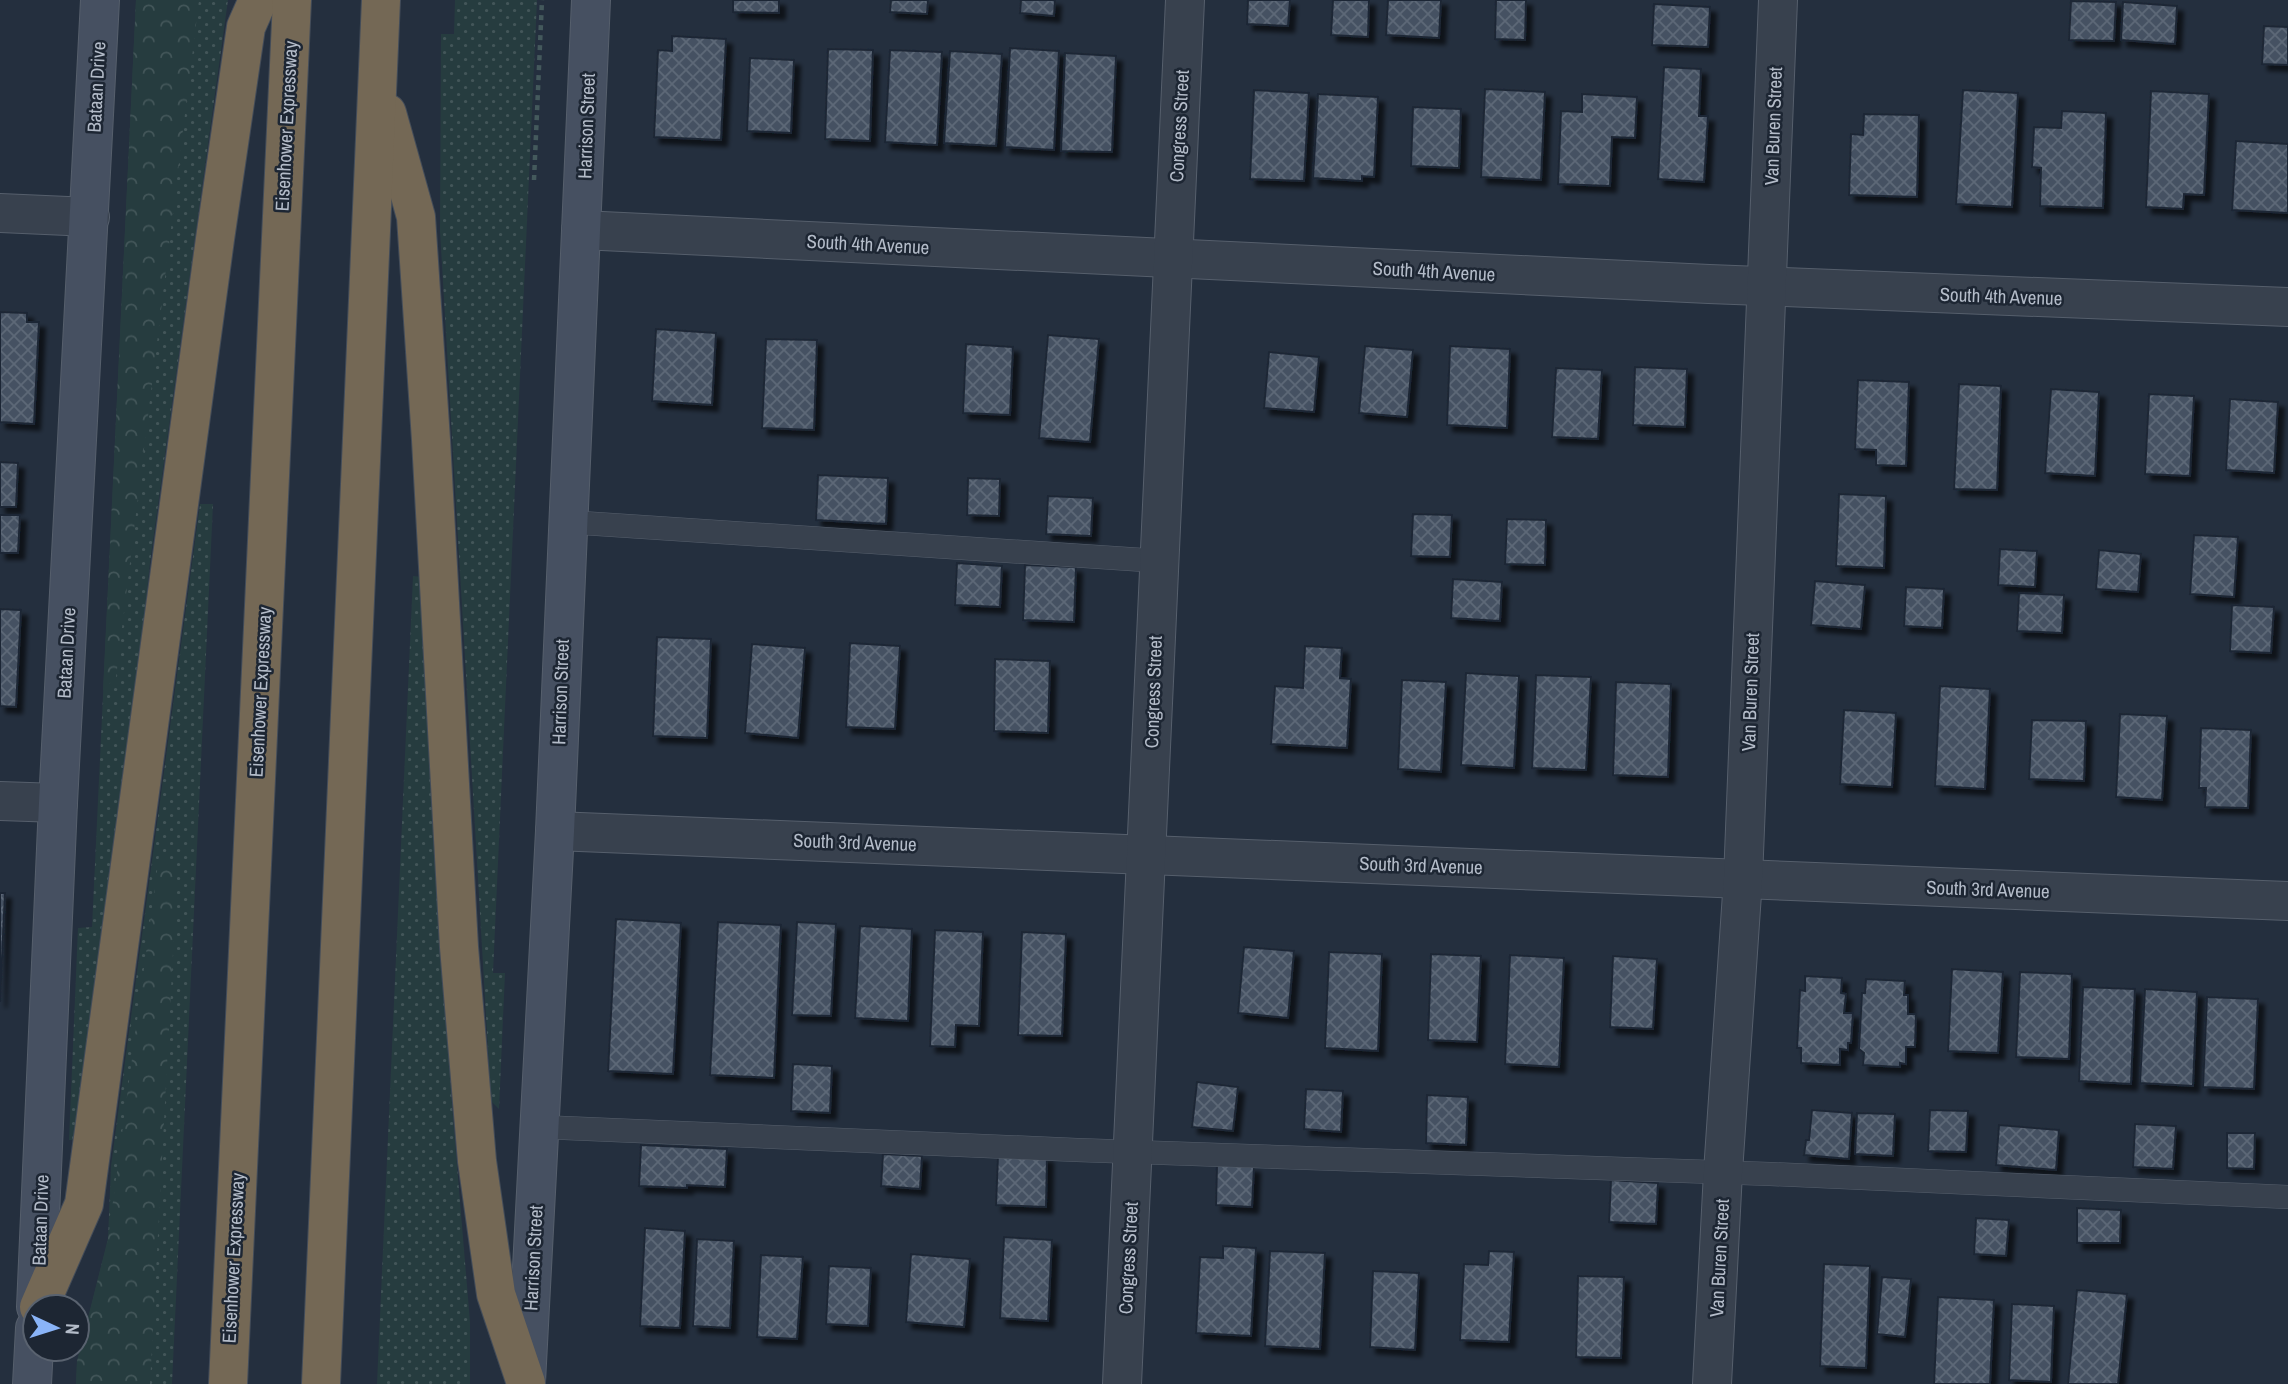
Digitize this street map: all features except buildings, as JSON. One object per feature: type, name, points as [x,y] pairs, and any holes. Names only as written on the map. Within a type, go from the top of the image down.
[{"type":"highway","points":[[44,1293],[84,1204],[215,239],[246,27],[258,0]]},
{"type":"highway","name":"Eisenhower Expressway","points":[[228,1384],[292,0]]},
{"type":"highway","points":[[321,1384],[381,0]]},
{"type":"highway","points":[[377,80],[416,217],[459,947],[477,1161],[496,1294],[526,1384]]},
{"type":"street","name":"Bataan Drive","points":[[39,1293],[58,803],[100,0]]},
{"type":"street","name":"Harrison Street","points":[[526,1384],[555,831],[591,0]]},
{"type":"street","name":"Congress Street","points":[[1122,1384],[1185,0]]},
{"type":"street","name":"Van Buren Street","points":[[1712,1384],[1743,879],[1778,0]]},
{"type":"street","points":[[0,214],[90,217]]},
{"type":"street","name":"South 4th Avenue","points":[[581,230],[1767,286],[2288,307]]},
{"type":"street","points":[[0,802],[58,803]]},
{"type":"street","name":"South 3rd Avenue","points":[[555,831],[2288,901]]},
{"type":"street","points":[[32,1384],[33,1363]]},
{"type":"lane","points":[[567,522],[1159,561]]},
{"type":"lane","points":[[541,1127],[1133,1152],[1723,1172],[2288,1197]]},
{"type":"path","points":[[534,180],[542,0]]},
{"type":"green space","points":[[136,0],[228,0],[74,1140],[69,1140],[78,928],[92,927]]},
{"type":"green space","points":[[136,0],[199,0],[116,677],[103,691]]},
{"type":"green space","points":[[455,0],[537,0],[493,973],[505,973],[499,1109],[491,1101],[440,231],[441,34],[454,34]]},
{"type":"green space","points":[[200,504],[213,504],[172,1384],[76,1384],[77,1363],[91,1363],[91,1307],[108,1239],[111,1166]]},
{"type":"green space","points":[[413,576],[422,577],[452,1105],[470,1322],[470,1384],[377,1384]]},
{"type":"green space","points":[[159,856],[172,865],[177,878],[150,1384],[76,1384],[77,1363],[91,1363],[91,1306],[108,1239]]}]
